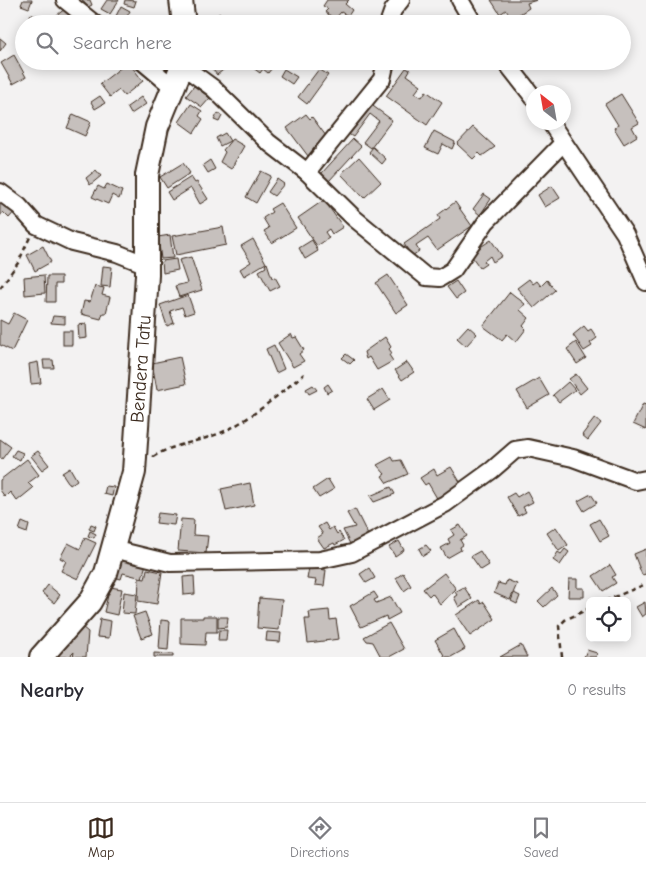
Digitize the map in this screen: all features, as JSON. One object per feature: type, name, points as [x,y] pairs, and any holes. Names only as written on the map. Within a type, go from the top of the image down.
[{"type":"street","points":[[65,0],[84,15]]},
{"type":"street","points":[[181,0],[183,15]]},
{"type":"street","points":[[391,15],[401,0]]},
{"type":"street","points":[[460,0],[469,15]]},
{"type":"street","points":[[153,70],[174,88]]},
{"type":"street","name":"Bendera Tatu","points":[[40,657],[90,602],[106,572],[134,472],[147,265],[147,175],[157,127],[181,70]]},
{"type":"street","points":[[190,70],[213,88],[268,142],[307,172],[354,218],[426,277],[440,278],[453,270],[486,222],[563,143]]},
{"type":"street","points":[[307,172],[382,79],[384,70]]},
{"type":"street","points":[[511,70],[526,88]]},
{"type":"street","points":[[555,130],[625,234],[646,282]]},
{"type":"street","points":[[0,192],[19,206],[36,225],[72,242],[117,253],[147,265]]},
{"type":"street","points":[[113,549],[170,563],[320,560],[352,552],[445,504],[492,470],[515,450],[528,448],[573,458],[636,481],[646,479]]},
{"type":"path","points":[[0,288],[18,262],[36,225]]},
{"type":"path","points":[[134,472],[165,449],[192,443],[226,430],[269,402],[304,374]]},
{"type":"path","points":[[615,597],[646,584]]},
{"type":"path","points":[[562,657],[559,626],[586,610]]},
{"type":"building","points":[[23,0],[32,0],[29,8],[21,5]]},
{"type":"building","points":[[82,0],[90,0],[92,5],[88,7]]},
{"type":"building","points":[[107,0],[119,0],[110,14],[101,9]]},
{"type":"building","points":[[125,0],[136,1],[134,7],[124,4]]},
{"type":"building","points":[[327,0],[349,0],[345,4],[352,10],[349,15],[341,12],[338,15],[329,15],[325,12],[328,9],[323,6]]},
{"type":"building","points":[[491,0],[537,0],[527,3],[529,8],[518,15],[509,15],[506,10],[500,14]]},
{"type":"building","points":[[121,6],[130,11],[128,15],[116,15]]},
{"type":"building","points":[[65,9],[69,15],[57,15]]},
{"type":"building","points":[[0,38],[6,43],[0,51]]},
{"type":"building","points":[[14,55],[15,70],[22,70],[26,77],[13,84],[1,63]]},
{"type":"building","points":[[118,70],[134,70],[143,81],[124,96],[119,90],[110,97],[100,84]]},
{"type":"building","points":[[213,70],[223,70],[217,75]]},
{"type":"building","points":[[283,70],[286,70],[297,77],[292,84],[280,76]]},
{"type":"building","points":[[318,70],[328,75],[307,104],[298,97]]},
{"type":"building","points":[[405,70],[410,70],[407,75],[421,85],[415,93],[422,97],[426,91],[442,102],[427,125],[386,96]]},
{"type":"building","points":[[194,86],[210,98],[202,107],[186,96]]},
{"type":"building","points":[[621,94],[639,123],[632,127],[637,136],[624,144],[614,128],[618,125],[605,104]]},
{"type":"building","points":[[100,96],[105,103],[95,109],[91,102]]},
{"type":"building","points":[[141,97],[146,104],[131,114],[127,107]]},
{"type":"building","points":[[366,101],[392,120],[371,148],[363,142],[379,121],[370,114],[353,137],[344,131]]},
{"type":"building","points":[[191,104],[202,111],[199,116],[203,119],[194,133],[179,122]]},
{"type":"building","points":[[218,113],[222,116],[219,122],[214,120]]},
{"type":"building","points":[[73,114],[91,122],[85,136],[67,128]]},
{"type":"building","points":[[306,114],[310,119],[312,117],[326,136],[323,139],[326,143],[308,156],[287,128]]},
{"type":"building","points":[[473,127],[495,147],[482,156],[479,153],[473,159],[457,144]]},
{"type":"building","points":[[434,131],[455,142],[452,149],[443,144],[438,154],[425,148]]},
{"type":"building","points":[[225,133],[230,141],[220,146],[216,138]]},
{"type":"building","points":[[232,139],[244,146],[231,169],[220,162],[225,152],[223,150]]},
{"type":"building","points":[[353,139],[361,146],[329,181],[321,174]]},
{"type":"building","points":[[373,147],[386,159],[382,164],[369,152]]},
{"type":"building","points":[[359,157],[381,182],[364,198],[341,174]]},
{"type":"building","points":[[210,160],[215,169],[208,173],[203,165]]},
{"type":"building","points":[[183,163],[190,173],[167,188],[160,177]]},
{"type":"building","points":[[96,170],[101,176],[90,185],[86,178]]},
{"type":"building","points":[[261,171],[271,176],[256,203],[246,197]]},
{"type":"building","points":[[191,177],[195,183],[197,182],[208,199],[200,204],[191,188],[172,200],[167,192]]},
{"type":"building","points":[[277,179],[284,184],[274,196],[268,192]]},
{"type":"building","points":[[107,184],[122,191],[119,199],[112,195],[108,204],[92,197],[98,186],[104,189]]},
{"type":"building","points":[[552,186],[560,198],[545,207],[538,195]]},
{"type":"building","points":[[484,194],[491,199],[480,215],[473,209]]},
{"type":"building","points":[[0,199],[16,210],[9,218],[3,212],[0,216]]},
{"type":"building","points":[[324,200],[343,227],[332,234],[329,229],[325,232],[329,238],[317,246],[298,218]]},
{"type":"building","points":[[455,202],[472,226],[437,250],[428,238],[416,246],[419,251],[412,256],[404,244],[440,219],[438,215]]},
{"type":"building","points":[[280,203],[296,228],[272,243],[264,231],[269,228],[263,218],[272,212],[270,209]]},
{"type":"building","points":[[223,227],[226,245],[176,255],[172,236]]},
{"type":"building","points":[[170,235],[173,258],[161,259],[158,237]]},
{"type":"building","points":[[253,239],[266,263],[244,276],[240,269],[251,262],[241,246]]},
{"type":"building","points":[[312,240],[318,251],[305,259],[299,248]]},
{"type":"building","points":[[491,240],[502,256],[493,262],[490,256],[484,261],[486,264],[480,268],[470,254]]},
{"type":"building","points":[[43,246],[51,262],[35,271],[27,255]]},
{"type":"building","points":[[191,257],[202,290],[179,297],[175,286],[187,283],[179,260]]},
{"type":"building","points":[[176,259],[178,270],[163,273],[162,261]]},
{"type":"building","points":[[267,263],[272,278],[275,277],[280,286],[270,291],[259,271],[266,267]]},
{"type":"building","points":[[103,266],[112,267],[110,287],[101,286]]},
{"type":"building","points":[[44,275],[45,293],[25,295],[24,277]]},
{"type":"building","points":[[388,275],[408,305],[396,313],[376,283]]},
{"type":"building","points":[[47,276],[61,276],[61,284],[55,284],[55,302],[46,302]]},
{"type":"building","points":[[529,279],[533,284],[537,281],[541,286],[547,280],[555,290],[534,308],[517,288]]},
{"type":"building","points":[[456,281],[464,293],[456,299],[447,287]]},
{"type":"building","points":[[95,286],[104,288],[102,295],[110,297],[106,313],[103,313],[101,319],[81,314],[84,301],[90,302]]},
{"type":"building","points":[[510,292],[525,304],[520,310],[529,318],[523,326],[526,329],[516,342],[507,334],[502,340],[483,326]]},
{"type":"building","points":[[188,295],[194,312],[185,315],[182,307],[170,311],[174,323],[167,326],[160,305]]},
{"type":"building","points":[[14,313],[27,320],[12,351],[0,345],[0,320],[8,324]]},
{"type":"building","points":[[53,316],[65,317],[65,324],[51,323]]},
{"type":"building","points":[[86,324],[87,338],[79,339],[78,325]]},
{"type":"building","points":[[468,326],[477,334],[466,346],[457,338]]},
{"type":"building","points":[[584,326],[588,331],[591,329],[597,338],[590,343],[592,346],[584,351],[573,335]]},
{"type":"building","points":[[63,331],[72,331],[72,345],[63,345]]},
{"type":"building","points":[[291,334],[293,338],[296,337],[304,350],[299,354],[304,361],[293,367],[278,343]]},
{"type":"building","points":[[385,337],[391,347],[389,349],[392,353],[389,355],[393,361],[377,370],[369,357],[366,359],[364,352]]},
{"type":"building","points":[[576,342],[586,358],[577,364],[567,349]]},
{"type":"building","points":[[274,345],[284,369],[276,373],[266,349]]},
{"type":"building","points":[[346,354],[354,360],[350,364],[342,358]]},
{"type":"building","points":[[180,357],[186,384],[157,390],[152,363]]},
{"type":"building","points":[[43,360],[53,360],[54,368],[44,368]]},
{"type":"building","points":[[38,362],[41,383],[31,384],[29,364]]},
{"type":"building","points":[[407,362],[414,372],[402,380],[395,370]]},
{"type":"building","points":[[576,374],[587,388],[580,394],[569,379]]},
{"type":"building","points":[[539,378],[549,395],[527,408],[517,391]]},
{"type":"building","points":[[568,382],[575,390],[559,402],[553,395]]},
{"type":"building","points":[[328,384],[332,390],[327,393],[324,387]]},
{"type":"building","points":[[313,385],[317,390],[309,394],[306,389]]},
{"type":"building","points":[[383,389],[390,400],[374,410],[367,399]]},
{"type":"building","points":[[643,404],[646,405],[646,430],[633,424]]},
{"type":"building","points":[[595,418],[601,423],[588,440],[582,435]]},
{"type":"building","points":[[0,439],[11,447],[2,459],[0,458]]},
{"type":"building","points":[[16,450],[23,453],[20,460],[12,456]]},
{"type":"building","points":[[38,451],[49,465],[42,470],[31,456]]},
{"type":"building","points":[[392,457],[394,461],[401,460],[408,474],[387,483],[382,476],[385,474],[377,465]]},
{"type":"building","points":[[27,459],[39,475],[28,483],[33,488],[17,501],[10,492],[5,497],[0,490],[0,480]]},
{"type":"building","points":[[451,467],[462,485],[438,500],[428,483],[425,485],[420,478],[434,469],[437,475]]},
{"type":"building","points":[[70,468],[77,480],[70,485],[62,473]]},
{"type":"building","points":[[328,479],[334,489],[319,498],[313,489]]},
{"type":"building","points":[[250,483],[254,505],[226,511],[221,489]]},
{"type":"building","points":[[106,486],[114,487],[112,496],[104,494]]},
{"type":"building","points":[[391,487],[395,494],[374,502],[370,496]]},
{"type":"building","points":[[527,491],[533,502],[523,507],[526,512],[518,516],[507,497],[514,493],[517,497]]},
{"type":"building","points":[[591,494],[597,503],[584,511],[578,501]]},
{"type":"building","points":[[355,509],[369,537],[351,546],[343,530],[355,527],[347,513]]},
{"type":"building","points":[[158,513],[176,515],[174,525],[156,523]]},
{"type":"building","points":[[181,519],[194,520],[193,535],[208,536],[206,553],[178,551]]},
{"type":"building","points":[[599,519],[609,536],[600,541],[590,524]]},
{"type":"building","points":[[22,522],[29,525],[27,533],[19,530]]},
{"type":"building","points":[[325,523],[329,530],[333,527],[337,534],[339,532],[344,540],[324,548],[317,538],[323,534],[318,527]]},
{"type":"building","points":[[91,524],[96,526],[94,531],[89,529]]},
{"type":"building","points":[[460,525],[467,536],[460,540],[463,545],[460,547],[461,550],[447,558],[441,548],[450,543],[448,539],[454,535],[451,530]]},
{"type":"building","points":[[556,527],[568,545],[559,551],[547,533]]},
{"type":"building","points":[[90,531],[96,534],[94,538],[88,536]]},
{"type":"building","points":[[85,538],[96,543],[78,579],[61,571],[66,561],[60,558],[68,543],[80,549]]},
{"type":"building","points":[[399,541],[404,550],[395,556],[389,547]]},
{"type":"building","points":[[426,545],[431,551],[423,556],[419,549]]},
{"type":"building","points":[[565,549],[569,552],[560,565],[553,560],[558,552],[561,554]]},
{"type":"building","points":[[646,549],[646,574],[642,575],[634,554]]},
{"type":"building","points":[[480,551],[489,565],[481,570],[471,556]]},
{"type":"building","points":[[115,556],[146,564],[142,578],[123,573],[121,579],[110,576]]},
{"type":"building","points":[[610,565],[616,575],[612,577],[616,583],[603,591],[593,576]]},
{"type":"building","points":[[309,568],[326,570],[324,586],[315,585],[316,580],[307,579]]},
{"type":"building","points":[[369,568],[375,578],[366,583],[360,574]]},
{"type":"building","points":[[147,569],[162,572],[157,604],[138,601],[139,578],[145,579]]},
{"type":"building","points":[[403,573],[411,586],[404,591],[396,578]]},
{"type":"building","points":[[444,573],[456,589],[440,604],[432,593],[429,596],[423,589]]},
{"type":"building","points":[[194,576],[195,594],[184,595],[183,577]]},
{"type":"building","points":[[569,579],[577,579],[577,588],[584,588],[584,597],[568,597]]},
{"type":"building","points":[[507,580],[517,584],[510,600],[494,593],[498,583],[505,585]]},
{"type":"building","points":[[48,585],[60,595],[54,603],[42,593]]},
{"type":"building","points":[[110,587],[122,589],[117,615],[104,612]]},
{"type":"building","points":[[464,587],[472,599],[459,607],[454,597],[457,595],[455,592]]},
{"type":"building","points":[[552,588],[557,595],[544,607],[538,601]]},
{"type":"building","points":[[124,592],[137,594],[135,614],[122,613]]},
{"type":"building","points":[[374,592],[378,598],[374,600],[376,603],[391,597],[400,613],[387,620],[386,616],[361,627],[350,606]]},
{"type":"building","points":[[514,593],[520,596],[517,604],[511,601]]},
{"type":"building","points":[[259,598],[282,600],[279,630],[257,628]]},
{"type":"building","points":[[479,600],[481,604],[484,602],[495,619],[470,636],[456,615]]},
{"type":"building","points":[[645,602],[646,614],[642,617],[636,607]]},
{"type":"building","points":[[329,610],[330,620],[336,619],[339,639],[308,643],[305,619],[310,619],[309,612]]},
{"type":"building","points":[[145,612],[153,634],[141,638],[133,616]]},
{"type":"building","points":[[203,616],[217,616],[217,632],[206,632],[205,645],[181,644],[181,618],[203,618]]},
{"type":"building","points":[[218,617],[228,617],[227,627],[218,628]]},
{"type":"building","points":[[100,619],[111,621],[109,638],[97,637]]},
{"type":"building","points":[[161,620],[170,621],[168,650],[159,649]]},
{"type":"building","points":[[389,623],[404,649],[389,657],[381,657],[373,642],[367,641],[364,637]]},
{"type":"building","points":[[82,627],[88,632],[86,657],[73,657],[74,652],[69,657],[52,657]]},
{"type":"building","points":[[454,629],[465,649],[451,657],[445,657],[435,640]]},
{"type":"building","points":[[219,630],[227,630],[226,641],[218,641]]},
{"type":"building","points":[[267,632],[281,633],[280,642],[266,641]]},
{"type":"building","points":[[521,645],[527,657],[500,657]]},
{"type":"building","points":[[587,650],[597,653],[596,657],[584,657]]},
{"type":"building","points":[[154,653],[173,654],[173,657],[154,657]]}]
